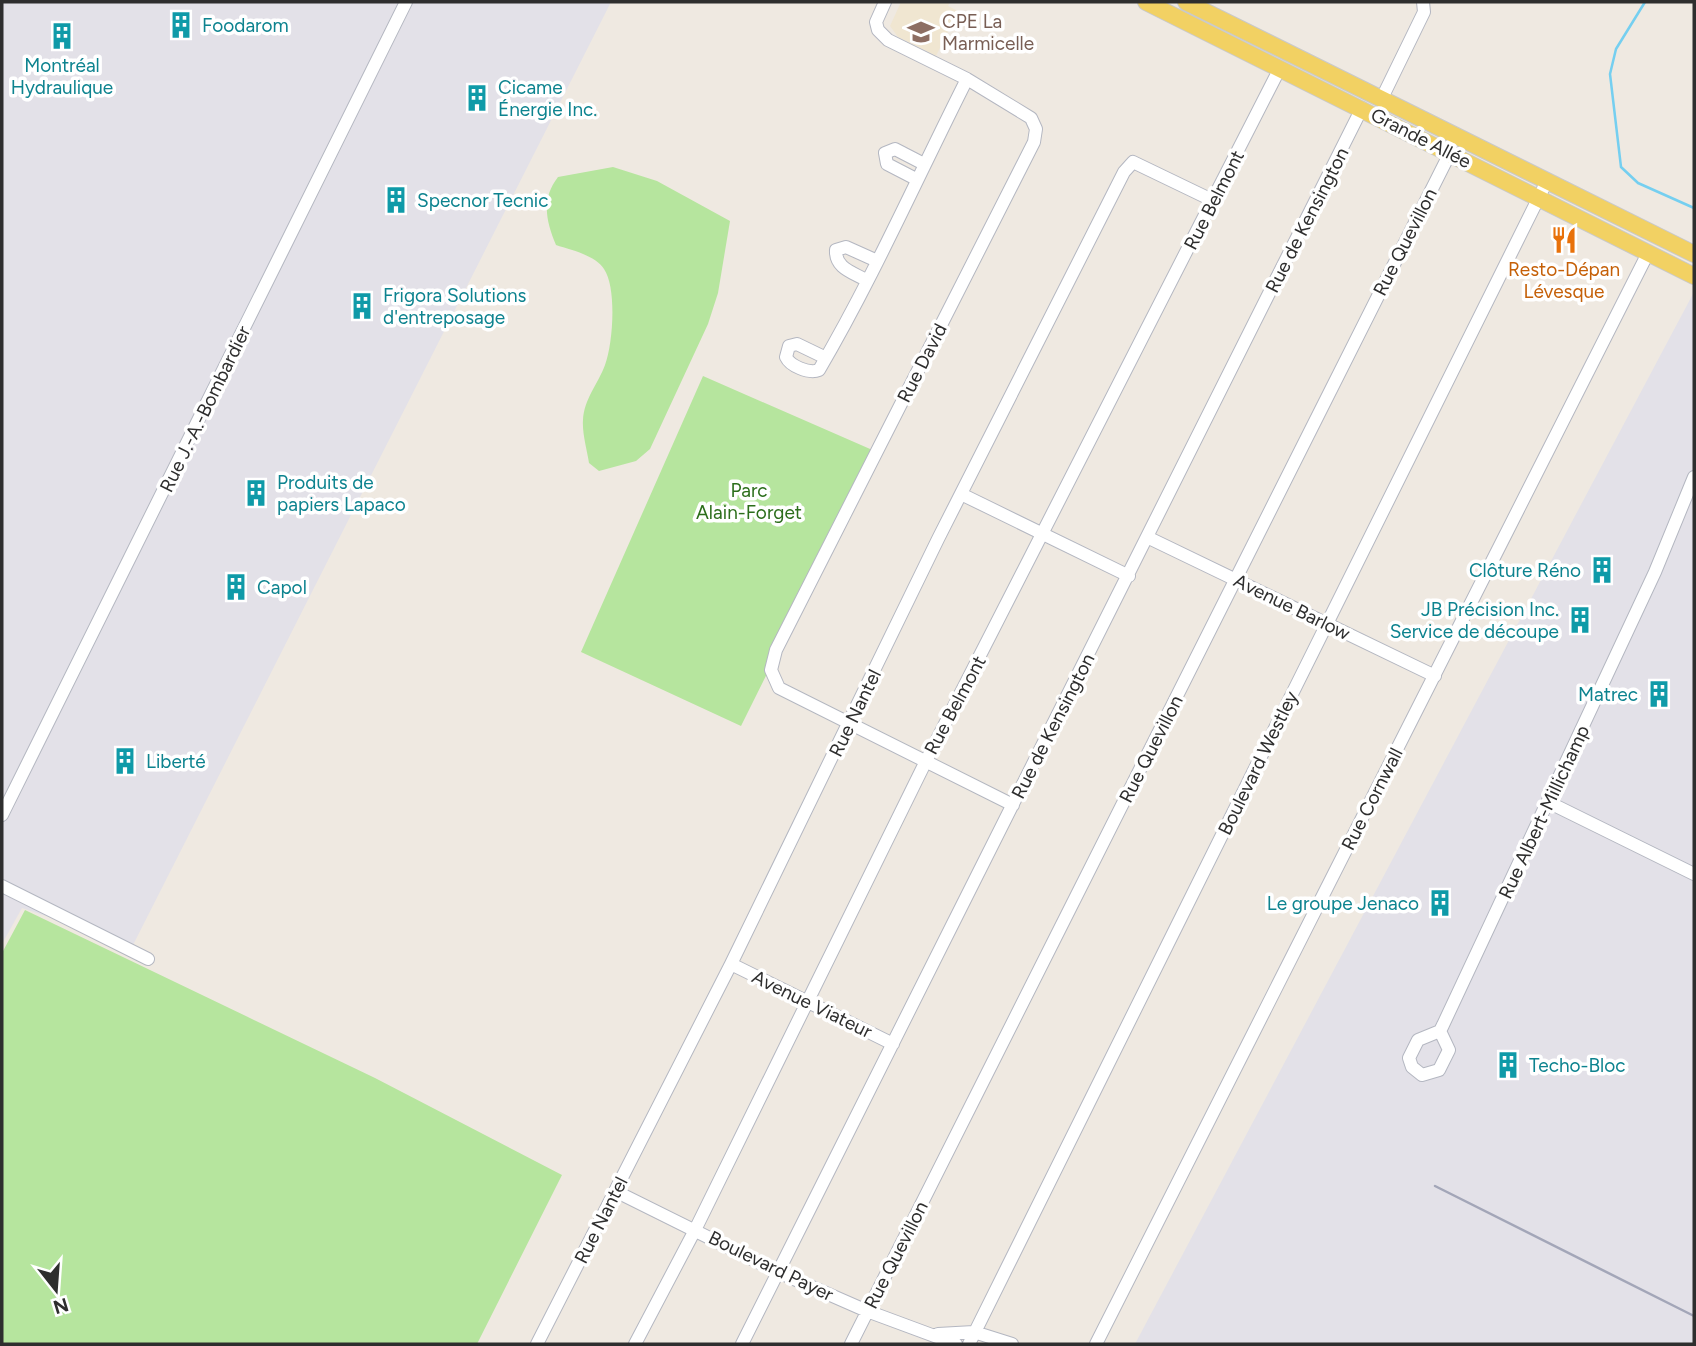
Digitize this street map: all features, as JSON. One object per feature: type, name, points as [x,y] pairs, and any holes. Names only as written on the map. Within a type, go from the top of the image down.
[{"type":"main road","name":"Grande Allée","points":[[1146,2],[1694,276]]},
{"type":"main road","name":"Grande Allée","points":[[1186,2],[1694,254]]},
{"type":"street","name":"Rue J.-A.-Bombardier","points":[[2,815],[406,2]]},
{"type":"street","points":[[884,36],[876,22],[885,2]]},
{"type":"street","points":[[884,36],[883,24],[894,2]]},
{"type":"street","points":[[1382,98],[1424,12],[1423,2]]},
{"type":"street","name":"Rue David","points":[[849,724],[779,688],[771,670],[776,650],[1034,142],[1036,129],[1031,118],[967,79],[884,36]]},
{"type":"street","name":"Rue Belmont","points":[[635,1344],[695,1230],[926,761],[1043,537],[1280,68]]},
{"type":"street","points":[[826,358],[967,79]]},
{"type":"street","name":"Rue de Kensington","points":[[742,1344],[1149,538],[1362,108]]},
{"type":"street","points":[[916,179],[888,164],[884,159],[886,152],[896,149],[924,164]]},
{"type":"street","name":"Rue Quevillon","points":[[851,1344],[1450,153]]},
{"type":"street","name":"Rue Nantel","points":[[537,1344],[731,964],[961,494],[1124,172],[1133,162],[1214,201]]},
{"type":"street","name":"Boulevard Westley","points":[[972,1338],[1547,181]]},
{"type":"street","points":[[866,279],[843,268],[837,261],[836,250],[846,247],[875,260]]},
{"type":"street","name":"Rue Cornwall","points":[[1096,1344],[1648,253]]},
{"type":"street","name":"Rue Albert-Millichamp","points":[[1440,1031],[1550,803],[1663,556],[1694,477]]},
{"type":"street","points":[[961,494],[1043,537],[1129,576]]},
{"type":"street","name":"Avenue Barlow","points":[[1149,538],[1435,676]]},
{"type":"street","points":[[849,724],[1013,805]]},
{"type":"street","points":[[1550,803],[1694,874]]},
{"type":"street","points":[[2,886],[148,959]]},
{"type":"street","name":"Avenue Viateur","points":[[731,964],[893,1044]]},
{"type":"street","name":"Boulevard Payer","points":[[615,1191],[778,1272],[867,1311],[956,1344]]},
{"type":"street","name":"Boulevard Payer","points":[[930,1334],[1012,1344]]},
{"type":"shaded area","points":[[2,2],[611,2],[133,945],[22,908],[2,944]]},
{"type":"shaded area","name":"CPE La Marmicelle","points":[[901,2],[950,2],[948,6],[958,11],[936,56],[898,37],[890,26]]},
{"type":"shaded area","points":[[1694,292],[1694,1344],[1135,1344]]},
{"type":"green space","points":[[613,167],[657,181],[730,221],[718,293],[708,324],[650,449],[636,461],[599,471],[589,463],[583,420],[586,405],[608,356],[612,330],[611,289],[604,269],[595,260],[556,245],[548,219],[547,202],[558,177]]},
{"type":"green space","name":"Parc Alain-Forget","points":[[703,376],[877,452],[741,726],[581,652]]},
{"type":"green space","points":[[25,910],[375,1078],[562,1175],[477,1344],[2,1344],[2,953]]},
{"type":"waterway","points":[[1645,2],[1616,49],[1610,74],[1621,167],[1638,183],[1694,208]]},
{"type":"railway","points":[[1435,1186],[1694,1316]]},
{"type":"place","name":"Foodarom","points":[[181,25]]},
{"type":"place","name":"CPE La Marmicelle","points":[[921,32]]},
{"type":"place","name":"Montréal Hydraulique","points":[[62,36]]},
{"type":"place","name":"Cicame Énergie Inc.","points":[[477,98]]},
{"type":"place","name":"Specnor Tecnic","points":[[396,200]]},
{"type":"place","name":"Resto-Dépan Lévesque","points":[[1564,240]]},
{"type":"place","name":"Frigora Solutions d'entreposage","points":[[362,306]]},
{"type":"place","name":"Produits de papiers Lapaco","points":[[256,493]]},
{"type":"place","name":"Clôture Réno","points":[[1602,570]]},
{"type":"place","name":"Capol","points":[[236,587]]},
{"type":"place","name":"JB Précision Inc. Service de découpe","points":[[1580,620]]},
{"type":"place","name":"Matrec","points":[[1659,694]]},
{"type":"place","name":"Liberté","points":[[125,761]]},
{"type":"place","name":"Le groupe Jenaco","points":[[1440,903]]},
{"type":"place","name":"Techo-Bloc","points":[[1508,1065]]}]
